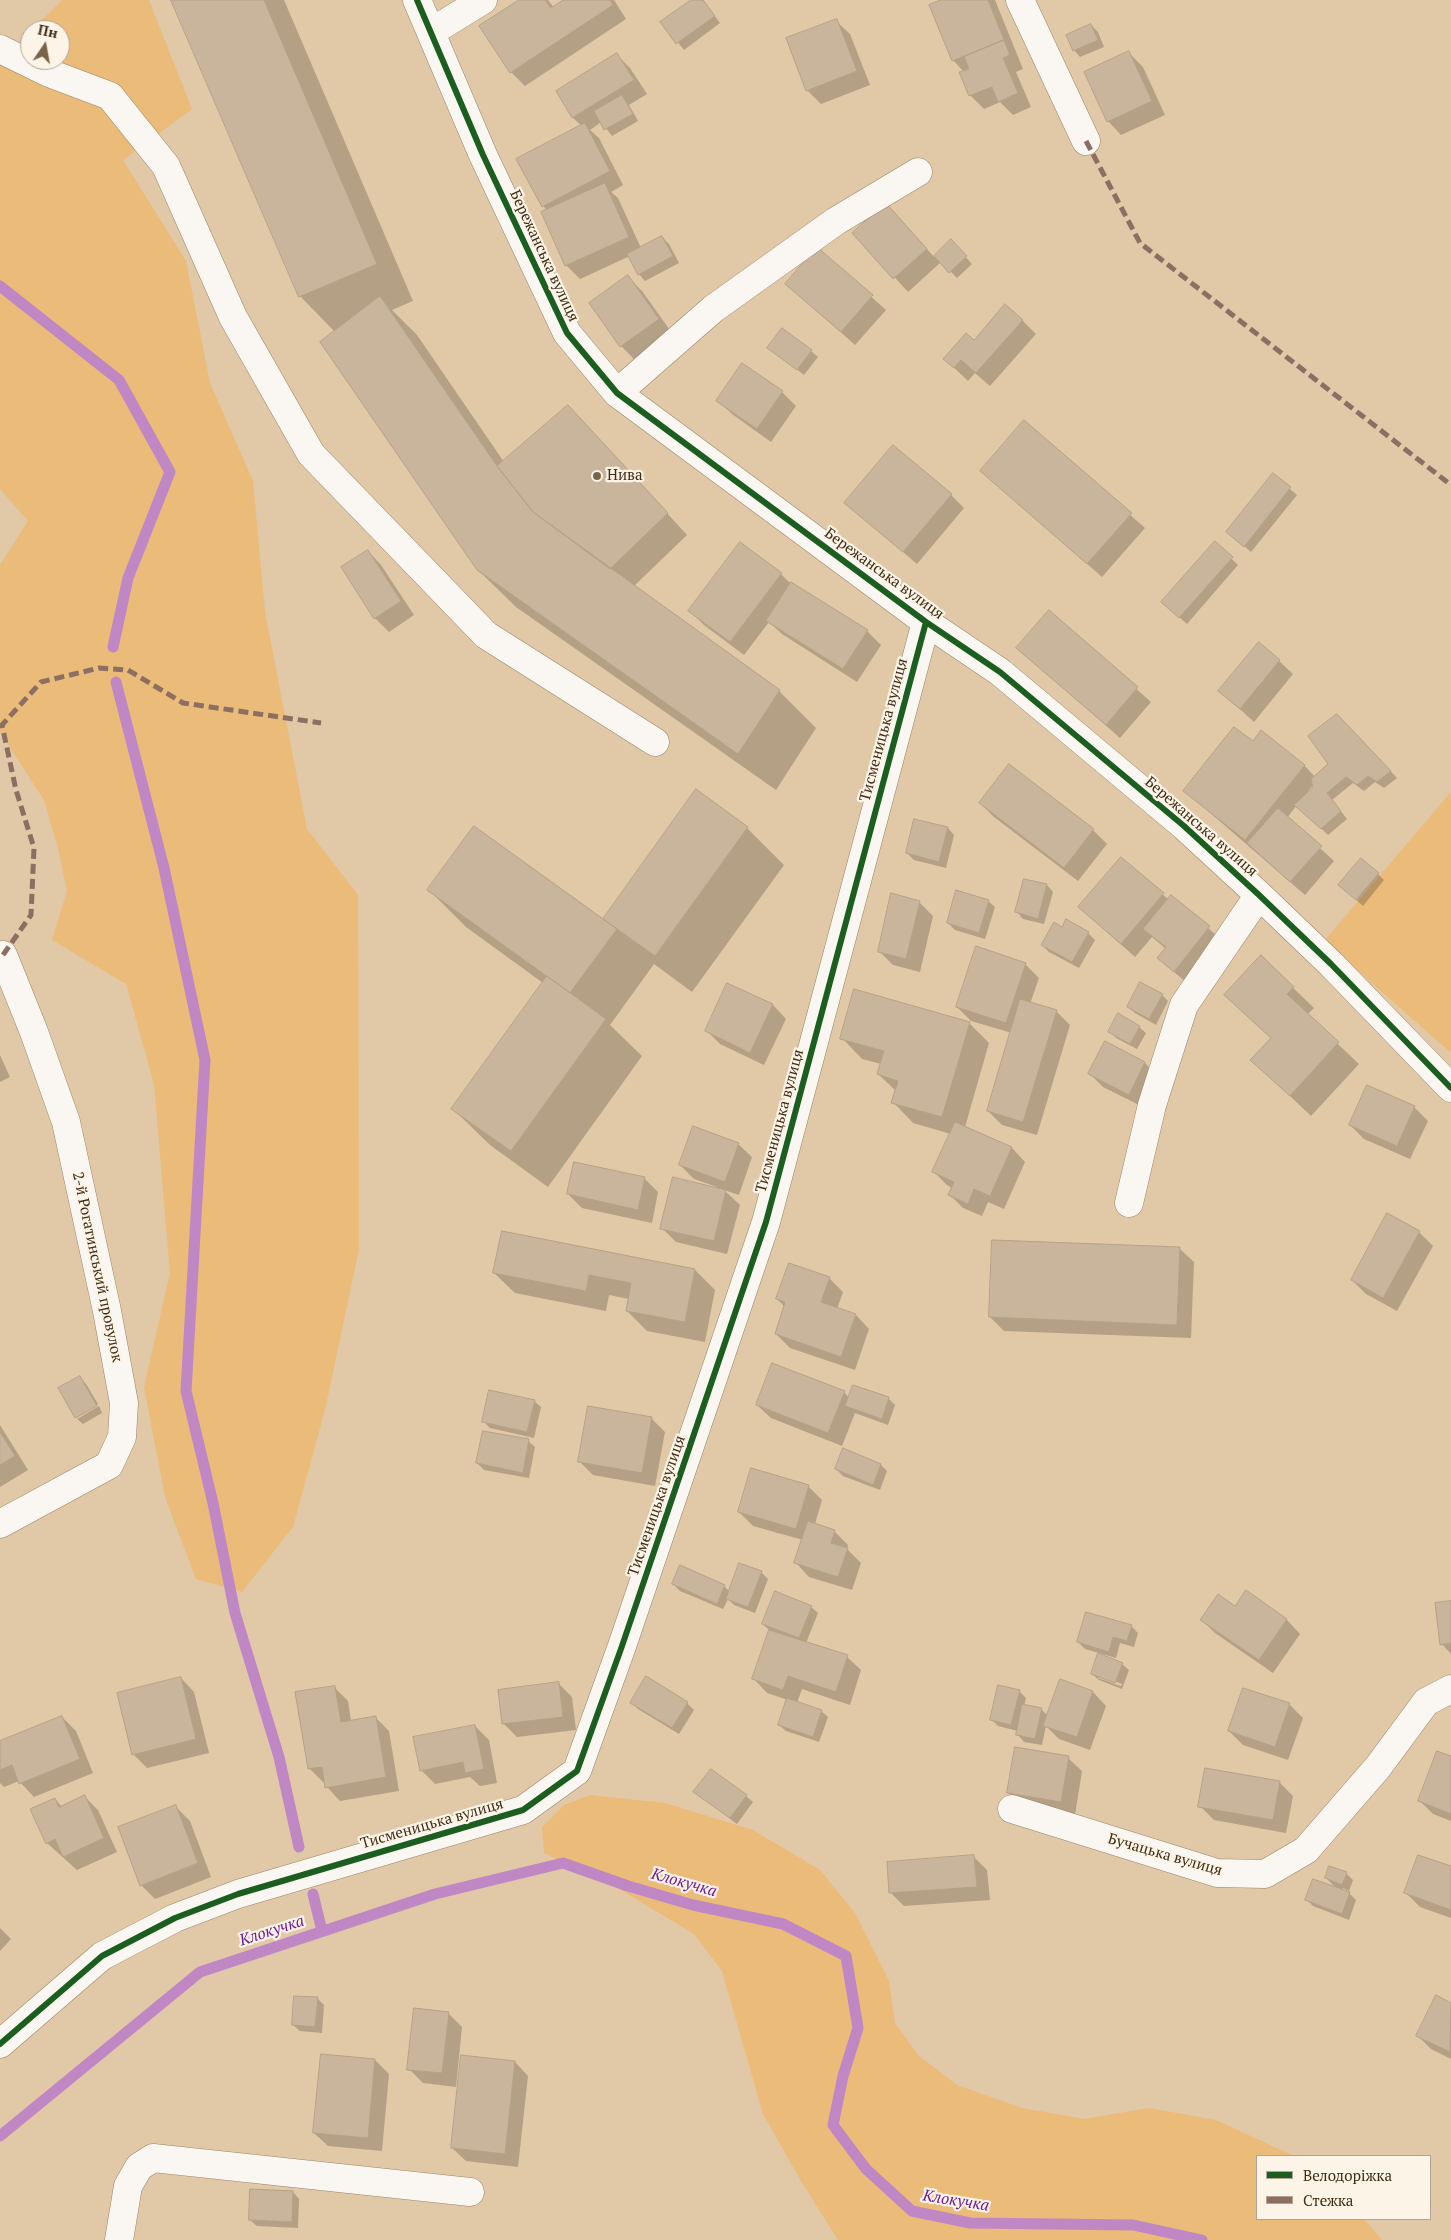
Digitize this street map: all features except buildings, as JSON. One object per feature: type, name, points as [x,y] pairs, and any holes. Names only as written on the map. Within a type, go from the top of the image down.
[{"type":"street","name":"Бережанська вулиця","points":[[417,0],[483,155],[567,333],[617,393],[926,622],[1000,672],[1184,826],[1259,895],[1331,964],[1451,1088]]},
{"type":"street","points":[[431,32],[483,0]]},
{"type":"street","points":[[1020,0],[1086,141]]},
{"type":"street","points":[[0,49],[49,73],[110,96],[166,166],[233,318],[311,454],[486,635],[655,742]]},
{"type":"street","points":[[617,393],[713,309],[836,221],[918,172]]},
{"type":"street","name":"Тисменицька вулиця","points":[[0,2044],[102,1956],[175,1918],[238,1894],[523,1810],[577,1771],[622,1646],[766,1222],[926,622]]},
{"type":"street","points":[[1129,1203],[1152,1106],[1184,1005],[1259,895]]},
{"type":"street","name":"2-й Рогатинський провулок","points":[[0,1524],[109,1464],[122,1437],[124,1403],[107,1311],[66,1122],[34,1032],[2,956]]},
{"type":"street","name":"Бучацька вулиця","points":[[1012,1809],[1217,1872],[1265,1874],[1306,1850],[1378,1768],[1426,1702],[1451,1689]]},
{"type":"street","points":[[120,2240],[128,2186],[139,2167],[153,2158],[470,2192]]},
{"type":"shaded area","points":[[62,0],[149,0],[192,109],[123,160],[186,261],[210,383],[253,481],[265,612],[307,829],[358,895],[359,1249],[325,1410],[293,1527],[242,1592],[196,1579],[165,1497],[144,1387],[170,1273],[154,1084],[126,984],[52,940],[67,891],[58,848],[44,800],[0,732],[0,565],[28,521],[0,489],[0,60],[20,41],[20,70],[70,70],[70,20],[42,20]]},
{"type":"shaded area","points":[[1451,792],[1451,1053],[1324,941]]},
{"type":"shaded area","points":[[590,1795],[665,1803],[753,1830],[820,1870],[855,1913],[889,1981],[895,2023],[918,2055],[957,2085],[1022,2108],[1084,2119],[1149,2108],[1216,2120],[1292,2155],[1256,2155],[1256,2220],[1365,2220],[1382,2240],[838,2240],[801,2181],[763,2114],[722,1971],[694,1934],[621,1890],[544,1853],[542,1827],[564,1805]]},
{"type":"waterway","points":[[0,286],[119,380],[170,472],[128,578],[113,647]]},
{"type":"waterway","points":[[116,682],[164,868],[205,1060],[186,1391],[213,1503],[235,1613],[279,1757],[299,1847]]},
{"type":"waterway","name":"Клокучка","points":[[0,2136],[200,1972],[435,1894],[563,1863],[628,1886],[693,1905],[783,1924],[846,1956],[858,2028],[843,2076],[833,2125],[866,2169],[912,2211],[970,2223],[1133,2225],[1202,2240]]},
{"type":"waterway","points":[[313,1894],[322,1931]]},
{"type":"marked path","points":[[1086,141],[1140,243],[1451,485]]},
{"type":"marked path","points":[[3,955],[31,915],[34,848],[16,790],[2,725],[41,682],[99,668],[128,670],[183,703],[321,723]]},
{"type":"cycle path","points":[[417,0],[483,155],[567,333],[617,393],[926,622],[1000,672],[1184,826],[1259,895],[1331,964],[1451,1088]]},
{"type":"cycle path","points":[[0,2044],[102,1956],[175,1918],[238,1894],[523,1810],[577,1771],[622,1646],[766,1222],[926,622]]},
{"type":"place","name":"Нива","points":[[597,476]]}]
